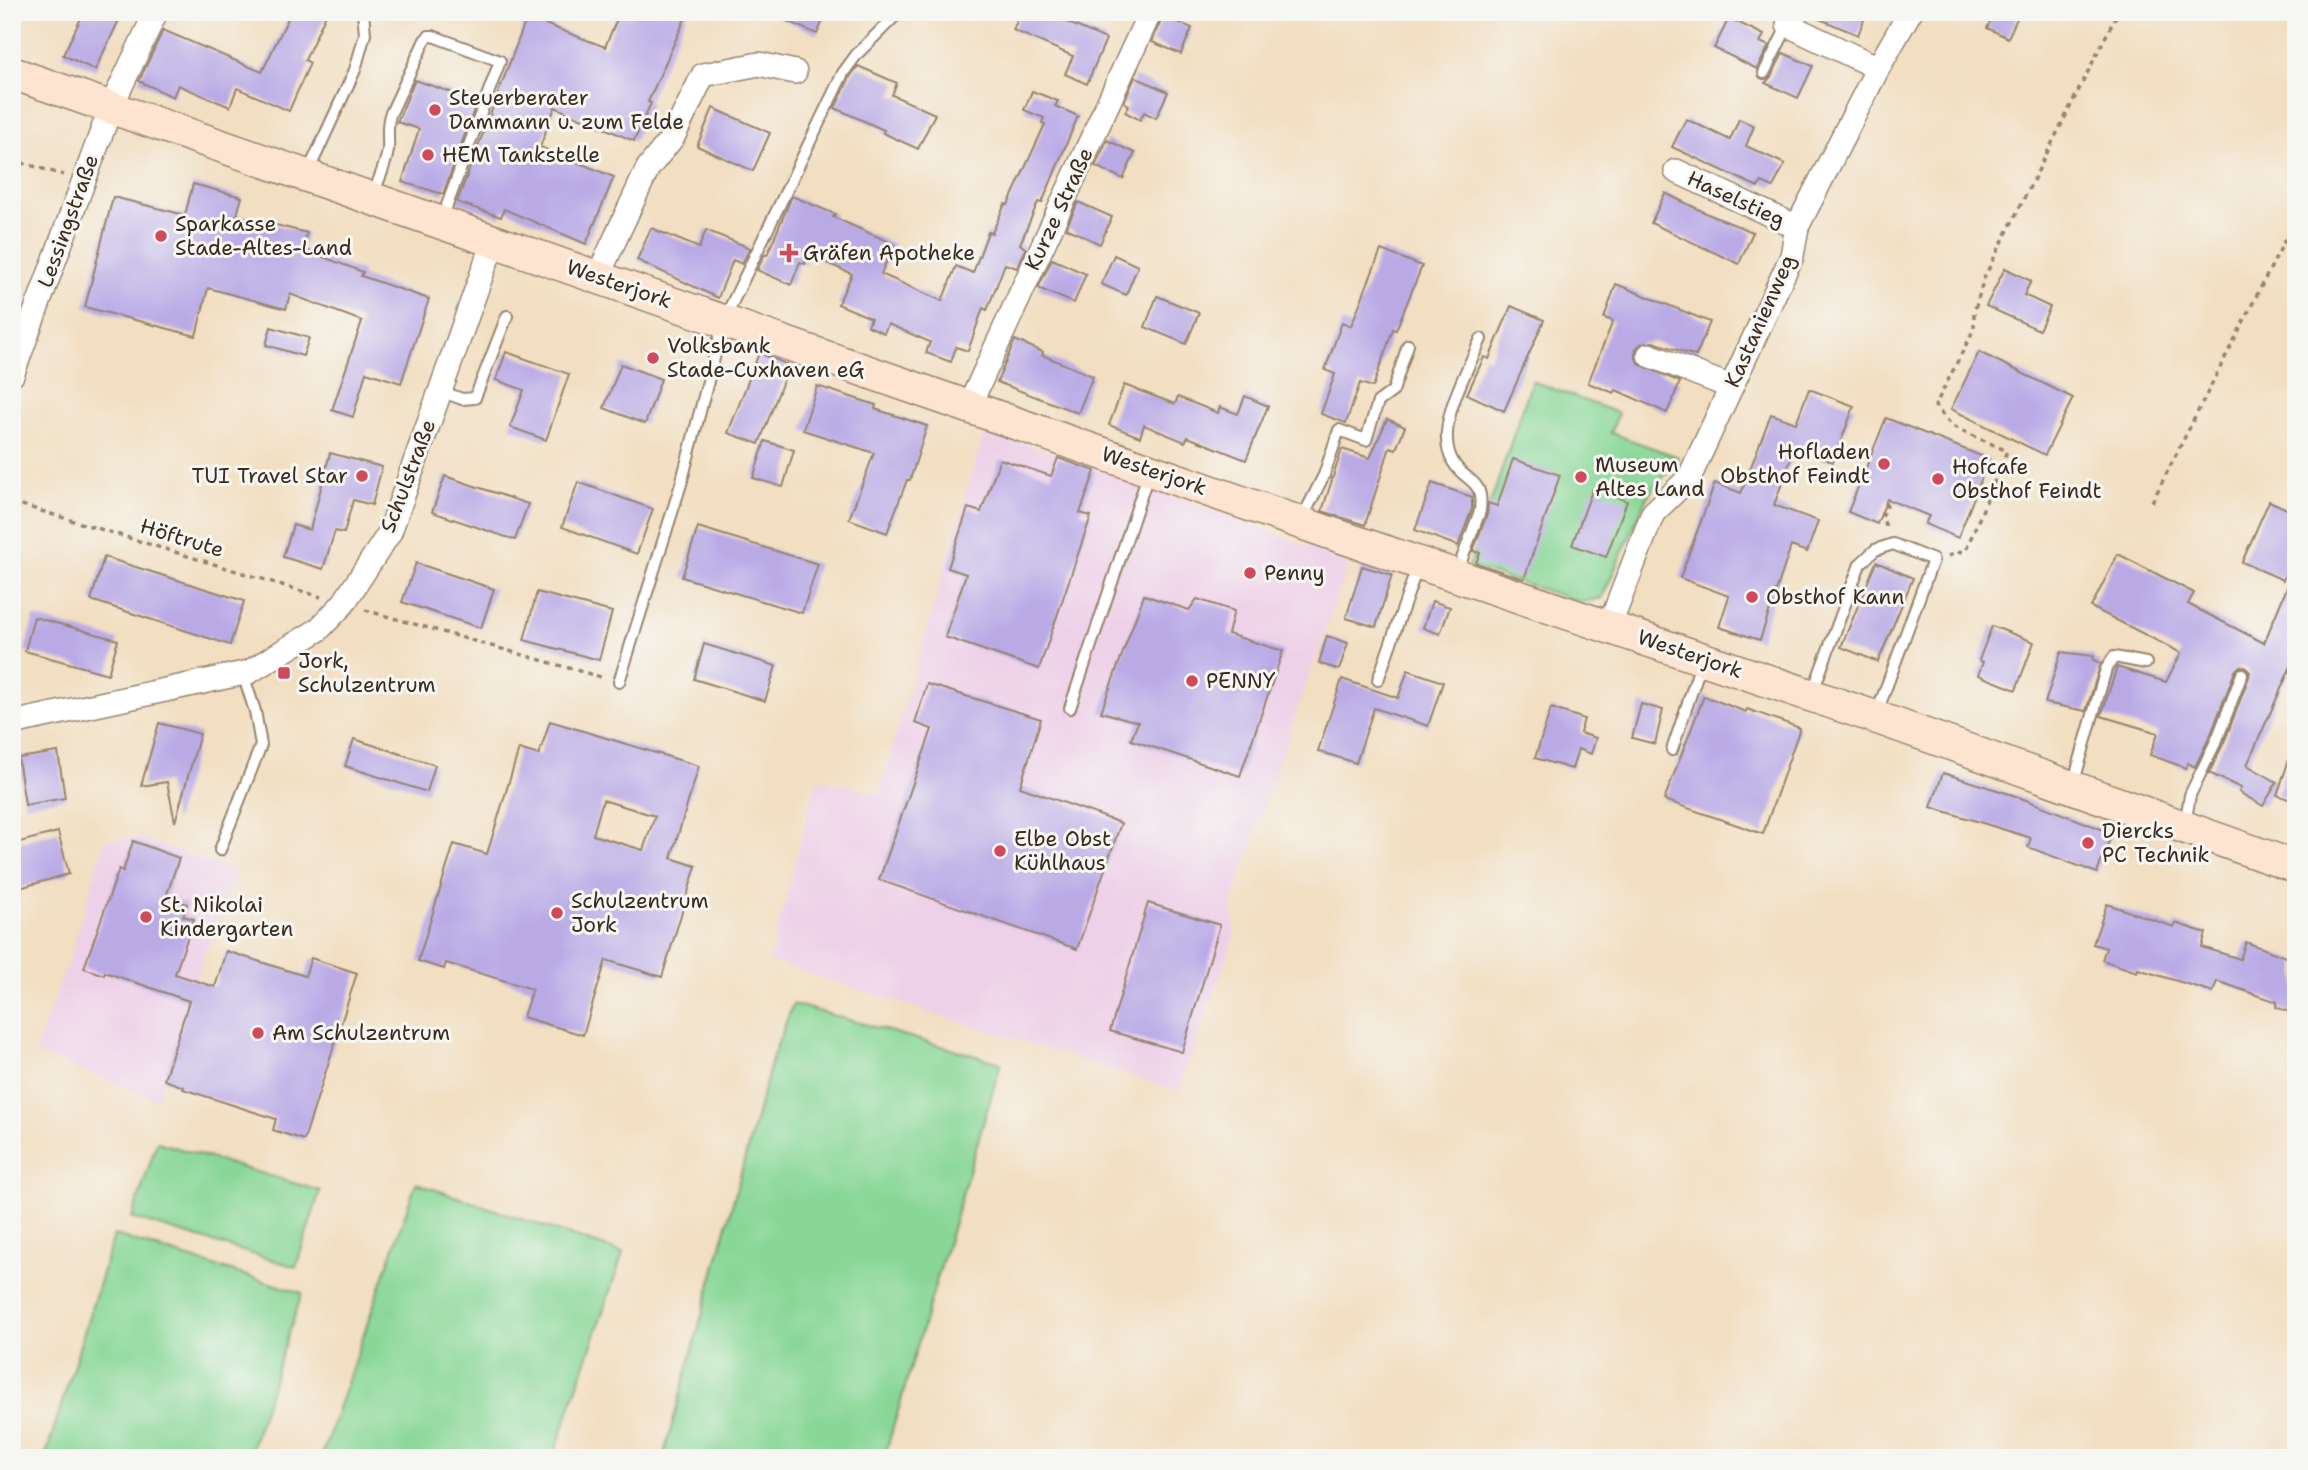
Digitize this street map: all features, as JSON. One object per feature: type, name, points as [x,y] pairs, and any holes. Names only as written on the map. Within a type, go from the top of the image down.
[{"type":"main road","name":"Westerjork","points":[[12,73],[1419,563],[1875,717],[2295,866]]},
{"type":"street","name":"Lessingstraße","points":[[12,375],[111,107],[156,12]]},
{"type":"street","name":"Kurze Straße","points":[[969,406],[1150,12]]},
{"type":"street","name":"Kastanienweg","points":[[1609,627],[1653,513],[1689,478],[1792,256],[1797,227],[1878,68],[1910,12]]},
{"type":"street","points":[[1788,25],[1878,68]]},
{"type":"street","points":[[598,276],[648,168],[673,136],[704,75],[759,64],[795,72]]},
{"type":"street","name":"Haselstieg","points":[[1675,171],[1797,227]]},
{"type":"street","name":"Schulstraße","points":[[12,723],[243,674],[318,630],[343,604],[390,532],[494,240]]},
{"type":"street","points":[[1649,355],[1731,387]]},
{"type":"lane","points":[[307,175],[355,70],[365,34],[363,12]]},
{"type":"lane","points":[[619,682],[681,484],[724,320],[843,73],[857,54],[899,12]]},
{"type":"lane","points":[[1764,73],[1788,25]]},
{"type":"lane","points":[[372,198],[386,161],[386,127],[390,115],[425,40],[429,36],[438,38],[500,61],[441,222]]},
{"type":"lane","points":[[440,391],[462,400],[475,398],[507,316]]},
{"type":"lane","points":[[1456,575],[1481,502],[1474,481],[1453,462],[1448,445],[1447,426],[1480,339]]},
{"type":"lane","points":[[1301,522],[1324,475],[1339,430],[1366,440],[1378,402],[1393,391],[1408,345]]},
{"type":"lane","points":[[1070,708],[1150,470]]},
{"type":"lane","points":[[1811,695],[1860,564],[1875,550],[1893,544],[1933,561],[1875,717]]},
{"type":"lane","points":[[1378,680],[1419,563]]},
{"type":"lane","points":[[2072,788],[2106,669],[2114,657],[2146,663]]},
{"type":"lane","points":[[1672,750],[1703,659]]},
{"type":"lane","points":[[220,850],[261,745],[255,711],[243,674]]},
{"type":"lane","points":[[2184,828],[2190,795],[2218,737],[2242,674]]},
{"type":"path","points":[[1933,561],[1966,550],[2007,451],[1952,426],[1935,407],[1974,329],[1974,313],[1984,278],[2118,12]]},
{"type":"path","points":[[12,160],[82,182]]},
{"type":"path","points":[[2152,502],[2296,218]]},
{"type":"path","name":"Höftrute","points":[[12,502],[343,604],[619,682]]},
{"type":"path","points":[[1882,517],[1887,505],[1885,504]]},
{"type":"shaded area","points":[[985,429],[1192,502],[1349,562],[1232,903],[1235,935],[1179,1091],[769,961],[817,778],[879,794]]},
{"type":"shaded area","points":[[141,838],[236,872],[195,980],[158,1100],[35,1053],[71,954],[105,840]]},
{"type":"green space","name":"Museum Altes Land","points":[[1532,381],[1618,413],[1611,433],[1678,457],[1647,497],[1602,598],[1581,602],[1469,566]]},
{"type":"green space","points":[[793,1004],[1001,1063],[884,1458],[663,1458],[773,1056]]},
{"type":"green space","points":[[157,1142],[320,1191],[296,1267],[132,1218]]},
{"type":"green space","points":[[416,1183],[623,1253],[553,1458],[321,1458]]},
{"type":"green space","points":[[114,1235],[302,1293],[248,1458],[45,1458]]},
{"type":"building","points":[[84,12],[123,12],[95,70],[63,55]]},
{"type":"building","points":[[291,12],[327,12],[305,60],[310,63],[289,111],[237,88],[230,107],[178,85],[173,97],[139,81],[163,30],[262,72]]},
{"type":"building","points":[[620,12],[688,12],[648,102],[651,103],[634,141],[555,107],[540,147],[614,177],[586,244],[504,209],[501,217],[457,202],[527,17],[605,47]]},
{"type":"building","points":[[766,12],[827,12],[817,34]]},
{"type":"building","points":[[1021,12],[1059,12],[1057,18],[1106,39],[1087,84],[1065,74],[1073,56],[1013,30]]},
{"type":"building","points":[[1803,12],[1867,12],[1858,35]]},
{"type":"building","points":[[1995,12],[2020,12],[2008,38],[1987,28]]},
{"type":"building","points":[[1163,16],[1192,28],[1181,54],[1152,42]]},
{"type":"building","points":[[1729,18],[1764,35],[1760,42],[1769,46],[1757,69],[1714,48]]},
{"type":"building","points":[[1783,53],[1813,66],[1798,98],[1765,83]]},
{"type":"building","points":[[858,66],[897,83],[892,95],[935,114],[918,149],[835,108]]},
{"type":"building","points":[[1135,77],[1168,92],[1156,118],[1144,112],[1140,120],[1125,112],[1129,105],[1124,102]]},
{"type":"building","points":[[415,80],[477,101],[443,194],[402,182],[419,129],[397,122]]},
{"type":"building","points":[[1032,91],[1058,101],[1055,106],[1078,116],[1042,203],[1038,202],[1020,244],[1026,249],[1017,268],[1005,264],[987,310],[983,308],[968,351],[956,347],[951,362],[926,353],[930,342],[888,324],[884,333],[868,326],[871,318],[838,304],[852,274],[809,255],[805,264],[800,262],[791,285],[757,270],[765,254],[767,255],[792,196],[894,244],[881,274],[942,301],[956,266],[973,273],[988,232],[992,233],[1005,204],[1008,205],[1045,124],[1042,123],[1044,118],[1024,110]]},
{"type":"building","points":[[713,108],[770,133],[753,171],[697,146]]},
{"type":"building","points":[[1686,119],[1730,140],[1739,119],[1754,126],[1746,146],[1785,164],[1773,187],[1762,182],[1758,187],[1672,147]]},
{"type":"building","points":[[1107,140],[1135,153],[1123,179],[1095,166]]},
{"type":"building","points":[[193,184],[242,197],[237,215],[307,233],[302,249],[363,272],[361,276],[429,299],[401,383],[366,372],[353,417],[332,410],[362,321],[290,294],[286,309],[208,288],[196,336],[85,307],[113,197],[185,215]]},
{"type":"building","points":[[1665,193],[1753,232],[1739,264],[1651,223]]},
{"type":"building","points":[[1078,202],[1112,217],[1100,244],[1066,228]]},
{"type":"building","points":[[651,228],[699,248],[706,230],[750,248],[742,264],[733,260],[718,298],[637,260]]},
{"type":"building","points":[[1381,250],[1422,266],[1396,330],[1393,329],[1373,387],[1360,383],[1346,423],[1321,414],[1335,374],[1325,370],[1342,322],[1351,326]]},
{"type":"building","points":[[1114,255],[1138,266],[1126,295],[1101,284]]},
{"type":"building","points":[[1052,259],[1086,274],[1074,303],[1038,288]]},
{"type":"building","points":[[2005,268],[2031,281],[2024,295],[2050,307],[2039,330],[1986,306]]},
{"type":"building","points":[[1616,284],[1710,322],[1696,356],[1653,342],[1641,344],[1636,349],[1635,356],[1639,364],[1680,382],[1667,413],[1616,390],[1614,393],[1588,383],[1613,321],[1604,318]]},
{"type":"building","points":[[1157,296],[1199,313],[1186,344],[1145,327]]},
{"type":"building","points":[[1511,306],[1544,320],[1504,411],[1467,394],[1484,357],[1489,359]]},
{"type":"building","points":[[271,327],[309,338],[303,356],[266,345]]},
{"type":"building","points":[[1015,340],[1043,352],[1042,355],[1093,376],[1078,413],[997,382]]},
{"type":"building","points":[[506,352],[569,374],[546,440],[510,427],[524,390],[496,380]]},
{"type":"building","points":[[1979,352],[2073,398],[2045,455],[1951,409]]},
{"type":"building","points":[[759,353],[789,365],[759,444],[728,433]]},
{"type":"building","points":[[621,364],[661,379],[645,424],[604,408]]},
{"type":"building","points":[[1124,385],[1175,404],[1178,397],[1218,413],[1220,407],[1238,414],[1245,396],[1268,406],[1246,460],[1188,437],[1185,442],[1144,425],[1140,437],[1109,425]]},
{"type":"building","points":[[817,386],[876,405],[875,409],[927,426],[910,480],[907,480],[887,533],[849,519],[874,453],[803,430]]},
{"type":"building","points":[[1809,389],[1854,406],[1833,462],[1795,448],[1774,505],[1818,521],[1807,552],[1791,546],[1760,640],[1719,627],[1729,596],[1680,578],[1715,483],[1741,493],[1771,414],[1796,423]]},
{"type":"building","name":"Hofcafe Obsthof Feindt","points":[[1886,418],[1989,459],[1958,538],[1925,524],[1929,516],[1887,499],[1877,524],[1848,512]]},
{"type":"building","points":[[1387,419],[1405,427],[1396,449],[1390,447],[1365,525],[1322,511],[1342,449],[1370,458]]},
{"type":"building","points":[[765,441],[794,450],[783,487],[753,478]]},
{"type":"building","points":[[330,453],[382,467],[372,505],[353,500],[344,533],[335,531],[323,569],[283,557],[293,525],[310,530]]},
{"type":"building","points":[[1058,458],[1095,471],[1080,513],[1091,516],[1039,669],[945,637],[966,574],[948,568],[968,508],[981,512],[1000,459],[1051,476]]},
{"type":"building","points":[[1513,459],[1560,475],[1524,579],[1476,563],[1480,553],[1473,551],[1487,514],[1488,503],[1497,506]]},
{"type":"building","points":[[445,476],[528,504],[515,540],[432,512]]},
{"type":"building","points":[[578,482],[653,509],[637,554],[562,527]]},
{"type":"building","points":[[1432,483],[1472,497],[1472,509],[1458,546],[1415,530]]},
{"type":"building","points":[[1593,488],[1627,501],[1606,557],[1572,545]]},
{"type":"building","points":[[2269,501],[2296,513],[2296,552],[2283,580],[2242,562]]},
{"type":"building","points":[[698,527],[818,564],[802,613],[682,577]]},
{"type":"building","points":[[2118,554],[2194,593],[2188,604],[2264,643],[2296,566],[2296,655],[2247,765],[2277,782],[2263,806],[2239,792],[2241,788],[2209,773],[2249,677],[2250,672],[2245,667],[2240,666],[2235,671],[2195,767],[2188,763],[2186,768],[2150,755],[2158,733],[2101,716],[2117,667],[2166,682],[2181,653],[2091,607]]},
{"type":"building","points":[[104,557],[244,601],[230,645],[91,600]]},
{"type":"building","points":[[1876,562],[1913,578],[1878,662],[1841,647]]},
{"type":"building","points":[[416,563],[494,589],[481,628],[402,602]]},
{"type":"building","points":[[1362,566],[1392,575],[1376,627],[1346,618]]},
{"type":"building","points":[[537,592],[612,612],[599,660],[524,640]]},
{"type":"building","name":"PENNY","points":[[1144,595],[1189,610],[1197,599],[1234,611],[1228,634],[1283,651],[1240,776],[1131,740],[1138,722],[1101,712]]},
{"type":"building","points":[[1432,601],[1450,607],[1440,634],[1423,628]]},
{"type":"building","points":[[34,617],[118,640],[108,674],[25,651]]},
{"type":"building","points":[[1992,626],[2034,642],[2016,690],[1978,675],[1983,662],[1979,660]]},
{"type":"building","points":[[1327,636],[1348,643],[1339,670],[1319,663]]},
{"type":"building","points":[[704,644],[776,666],[765,701],[694,679]]},
{"type":"building","points":[[2061,652],[2094,656],[2093,660],[2101,663],[2086,711],[2045,703]]},
{"type":"building","points":[[1408,670],[1443,682],[1428,726],[1374,708],[1356,763],[1318,751],[1342,679],[1398,698]]},
{"type":"building","name":"Elbe Obst Kühlhaus","points":[[927,684],[1041,719],[1020,787],[1121,823],[1077,949],[879,880],[932,729],[915,723]]},
{"type":"building","points":[[1704,696],[1800,728],[1763,834],[1664,800]]},
{"type":"building","points":[[1641,704],[1663,710],[1655,744],[1632,738]]},
{"type":"building","points":[[1551,708],[1584,719],[1580,733],[1596,738],[1591,754],[1578,749],[1572,769],[1535,758]]},
{"type":"building","name":"Schulzentrum Jork","points":[[550,721],[699,766],[671,858],[696,866],[662,977],[606,960],[583,1035],[523,1017],[532,989],[446,963],[444,969],[418,961],[454,844],[487,854],[519,749],[539,755]],"holes":[[[603,800],[655,816],[643,850],[593,835]]]},
{"type":"building","points":[[159,723],[200,734],[175,822],[167,782],[141,786]]},
{"type":"building","points":[[354,739],[435,765],[427,792],[345,766]]},
{"type":"building","points":[[2293,748],[2296,749],[2296,802],[2277,795]]},
{"type":"building","points":[[58,752],[65,798],[25,805],[18,758]]},
{"type":"building","points":[[1943,773],[2013,795],[2112,833],[2097,873],[2028,847],[2031,838],[1931,807]]},
{"type":"building","points":[[58,832],[69,874],[16,889],[12,876],[12,844]]},
{"type":"building","name":"Am Schulzentrum","points":[[133,841],[179,858],[166,897],[187,904],[183,916],[194,919],[175,974],[215,987],[226,951],[305,976],[311,958],[357,973],[304,1140],[273,1130],[276,1119],[183,1089],[184,1087],[164,1080],[189,1001],[105,972],[104,975],[84,968],[119,869],[123,871]]},
{"type":"building","points":[[1148,903],[1220,925],[1182,1052],[1110,1031]]},
{"type":"building","points":[[2107,904],[2174,927],[2175,923],[2206,933],[2202,947],[2240,959],[2246,942],[2296,961],[2296,1015],[2276,1007],[2277,1002],[2217,981],[2213,992],[2102,960],[2106,948],[2093,944]]},
{"type":"place","name":"Steuerberater Dammann u. zum Felde","points":[[435,110]]},
{"type":"place","name":"HEM Tankstelle","points":[[428,155]]},
{"type":"place","name":"Sparkasse Stade-Altes-Land","points":[[161,236]]},
{"type":"place","name":"Gräfen Apotheke","points":[[789,253]]},
{"type":"place","name":"Volksbank Stade-Cuxhaven eG","points":[[653,358]]},
{"type":"place","name":"Hofladen Obsthof Feindt","points":[[1884,464]]},
{"type":"place","name":"TUI Travel Star","points":[[362,476]]},
{"type":"place","name":"Museum Altes Land","points":[[1581,477]]},
{"type":"place","name":"Hofcafe Obsthof Feindt","points":[[1938,479]]},
{"type":"place","name":"Penny","points":[[1250,573]]},
{"type":"place","name":"Obsthof Kann","points":[[1752,597]]},
{"type":"place","name":"Jork, Schulzentrum","points":[[284,673]]},
{"type":"place","name":"PENNY","points":[[1192,681]]},
{"type":"place","name":"Diercks PC Technik","points":[[2088,843]]},
{"type":"place","name":"Elbe Obst Kühlhaus","points":[[1000,851]]},
{"type":"place","name":"Schulzentrum Jork","points":[[557,913]]},
{"type":"place","name":"St. Nikolai Kindergarten","points":[[146,917]]},
{"type":"place","name":"Am Schulzentrum","points":[[258,1033]]}]
